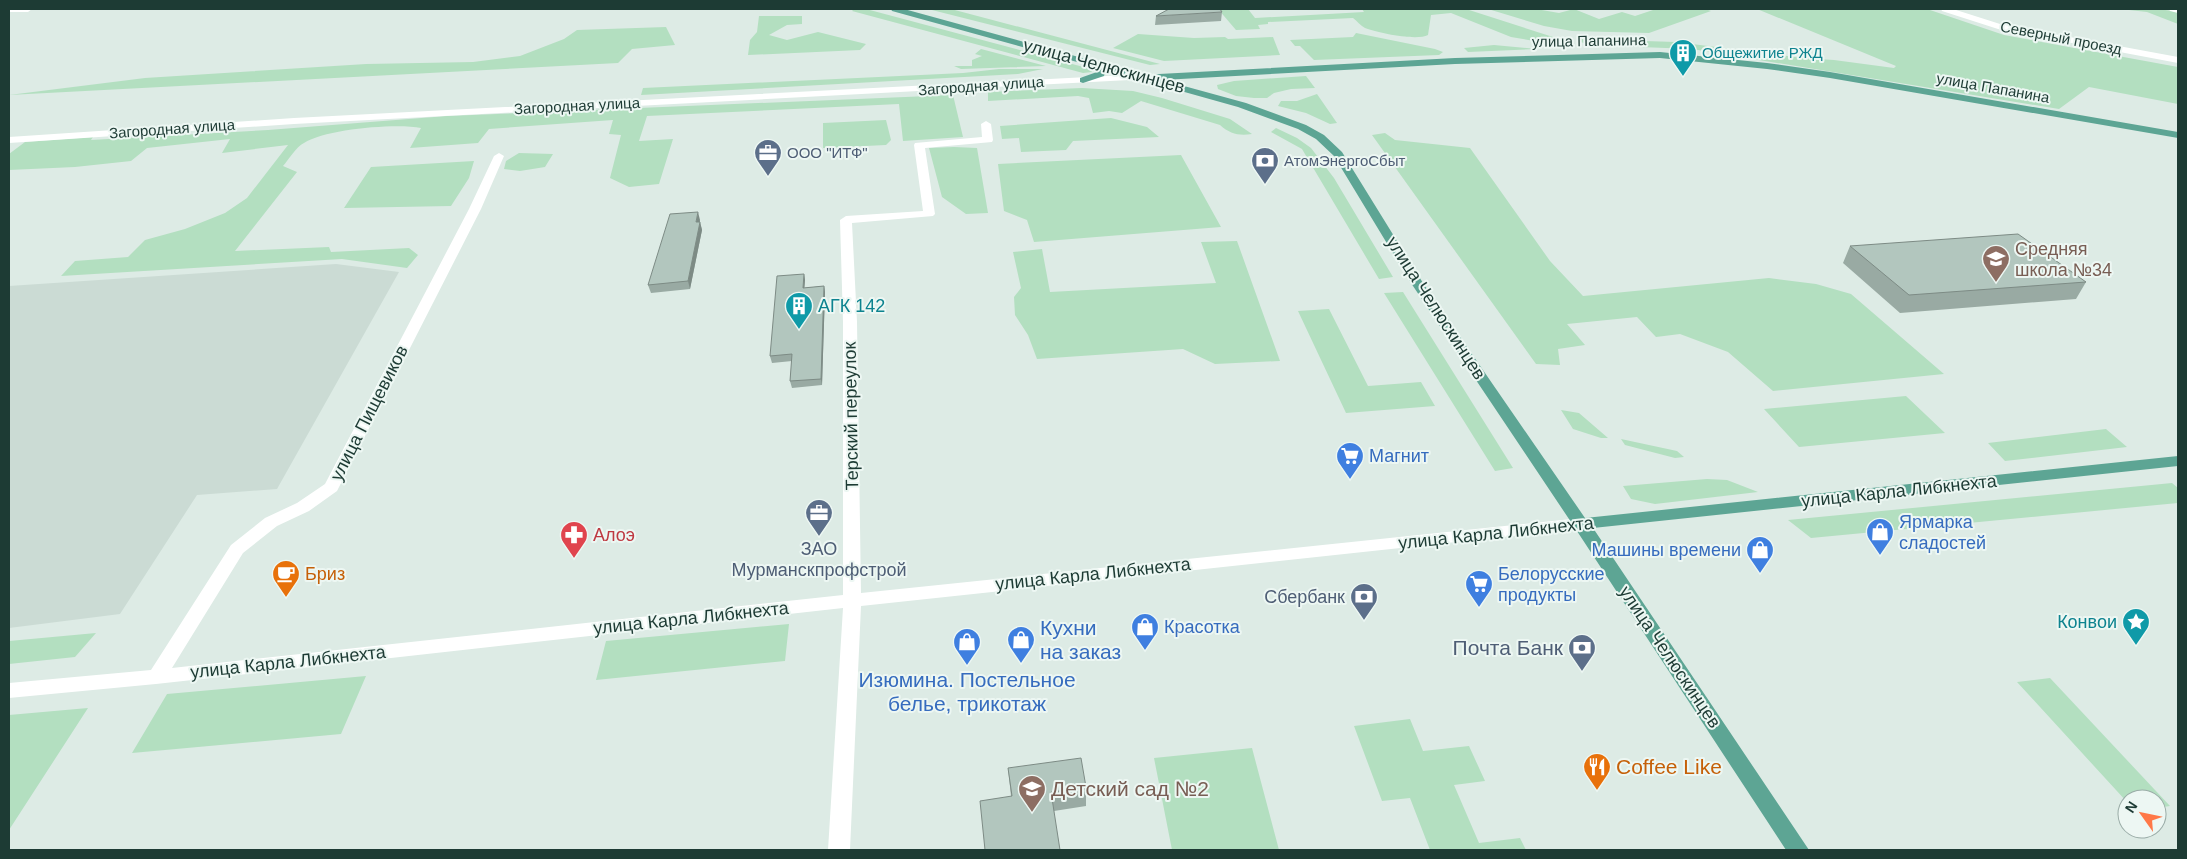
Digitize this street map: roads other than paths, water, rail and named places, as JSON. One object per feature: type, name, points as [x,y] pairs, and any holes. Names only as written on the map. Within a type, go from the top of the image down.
[{"type":"main road","name":"улица Челюскинцев","points":[[895,9],[1242,105],[1302,127],[1320,137],[1338,154],[1418,283],[1798,850]]},
{"type":"main road","name":"улица Папанина","points":[[1145,77],[1455,61],[1660,55],[1767,66],[1830,75],[2178,135]]},
{"type":"main road","points":[[1083,80],[1094,78],[1101,74],[1102,69],[1088,62]]},
{"type":"main road","points":[[1223,74],[1207,81],[1208,89],[1242,105]]},
{"type":"main road","name":"улица Карла Либкнехта","points":[[1581,524],[2178,461]]},
{"type":"street","points":[[9,10],[28,9]]},
{"type":"street","name":"Северный проезд","points":[[1945,9],[1998,26],[2178,60]]},
{"type":"street","points":[[2173,9],[2178,10]]},
{"type":"street","name":"Загородная улица","points":[[9,140],[294,121],[1145,77]]},
{"type":"street","name":"Терский переулок","points":[[839,850],[852,600],[850,322],[846,220],[929,214],[919,145],[988,140],[986,124]]},
{"type":"street","name":"улица Пищевиков","points":[[156,677],[237,549],[271,522],[303,506],[331,487],[470,218],[499,156]]},
{"type":"street","name":"улица Карла Либкнехта","points":[[9,691],[156,677],[1052,578],[1581,524]]},
{"type":"place","name":"Общежитие РЖД","points":[[1683,77]]},
{"type":"place","name":"ООО \"ИТФ\"","points":[[768,177]]},
{"type":"place","name":"АтомЭнергоСбыт","points":[[1265,185]]},
{"type":"place","name":"Средняя школа №34","points":[[1996,283]]},
{"type":"place","name":"АГК 142","points":[[799,330]]},
{"type":"place","name":"Магнит","points":[[1350,480]]},
{"type":"place","name":"ЗАО Мурманскпрофстрой","points":[[819,537]]},
{"type":"place","name":"Ярмарка сладостей","points":[[1880,556]]},
{"type":"place","name":"Алоэ","points":[[574,559]]},
{"type":"place","name":"Машины времени","points":[[1760,574]]},
{"type":"place","name":"Бриз","points":[[286,598]]},
{"type":"place","name":"Белорусские продукты","points":[[1479,608]]},
{"type":"place","name":"Сбербанк","points":[[1364,621]]},
{"type":"place","name":"Конвои","points":[[2136,646]]},
{"type":"place","name":"Красотка","points":[[1145,651]]},
{"type":"place","name":"Кухни на заказ","points":[[1021,664]]},
{"type":"place","name":"Изюмина. Постельное белье, трикотаж","points":[[967,666]]},
{"type":"place","name":"Почта Банк","points":[[1582,672]]},
{"type":"place","name":"Coffee Like","points":[[1597,791]]},
{"type":"place","name":"Детский сад №2","points":[[1032,813]]}]
